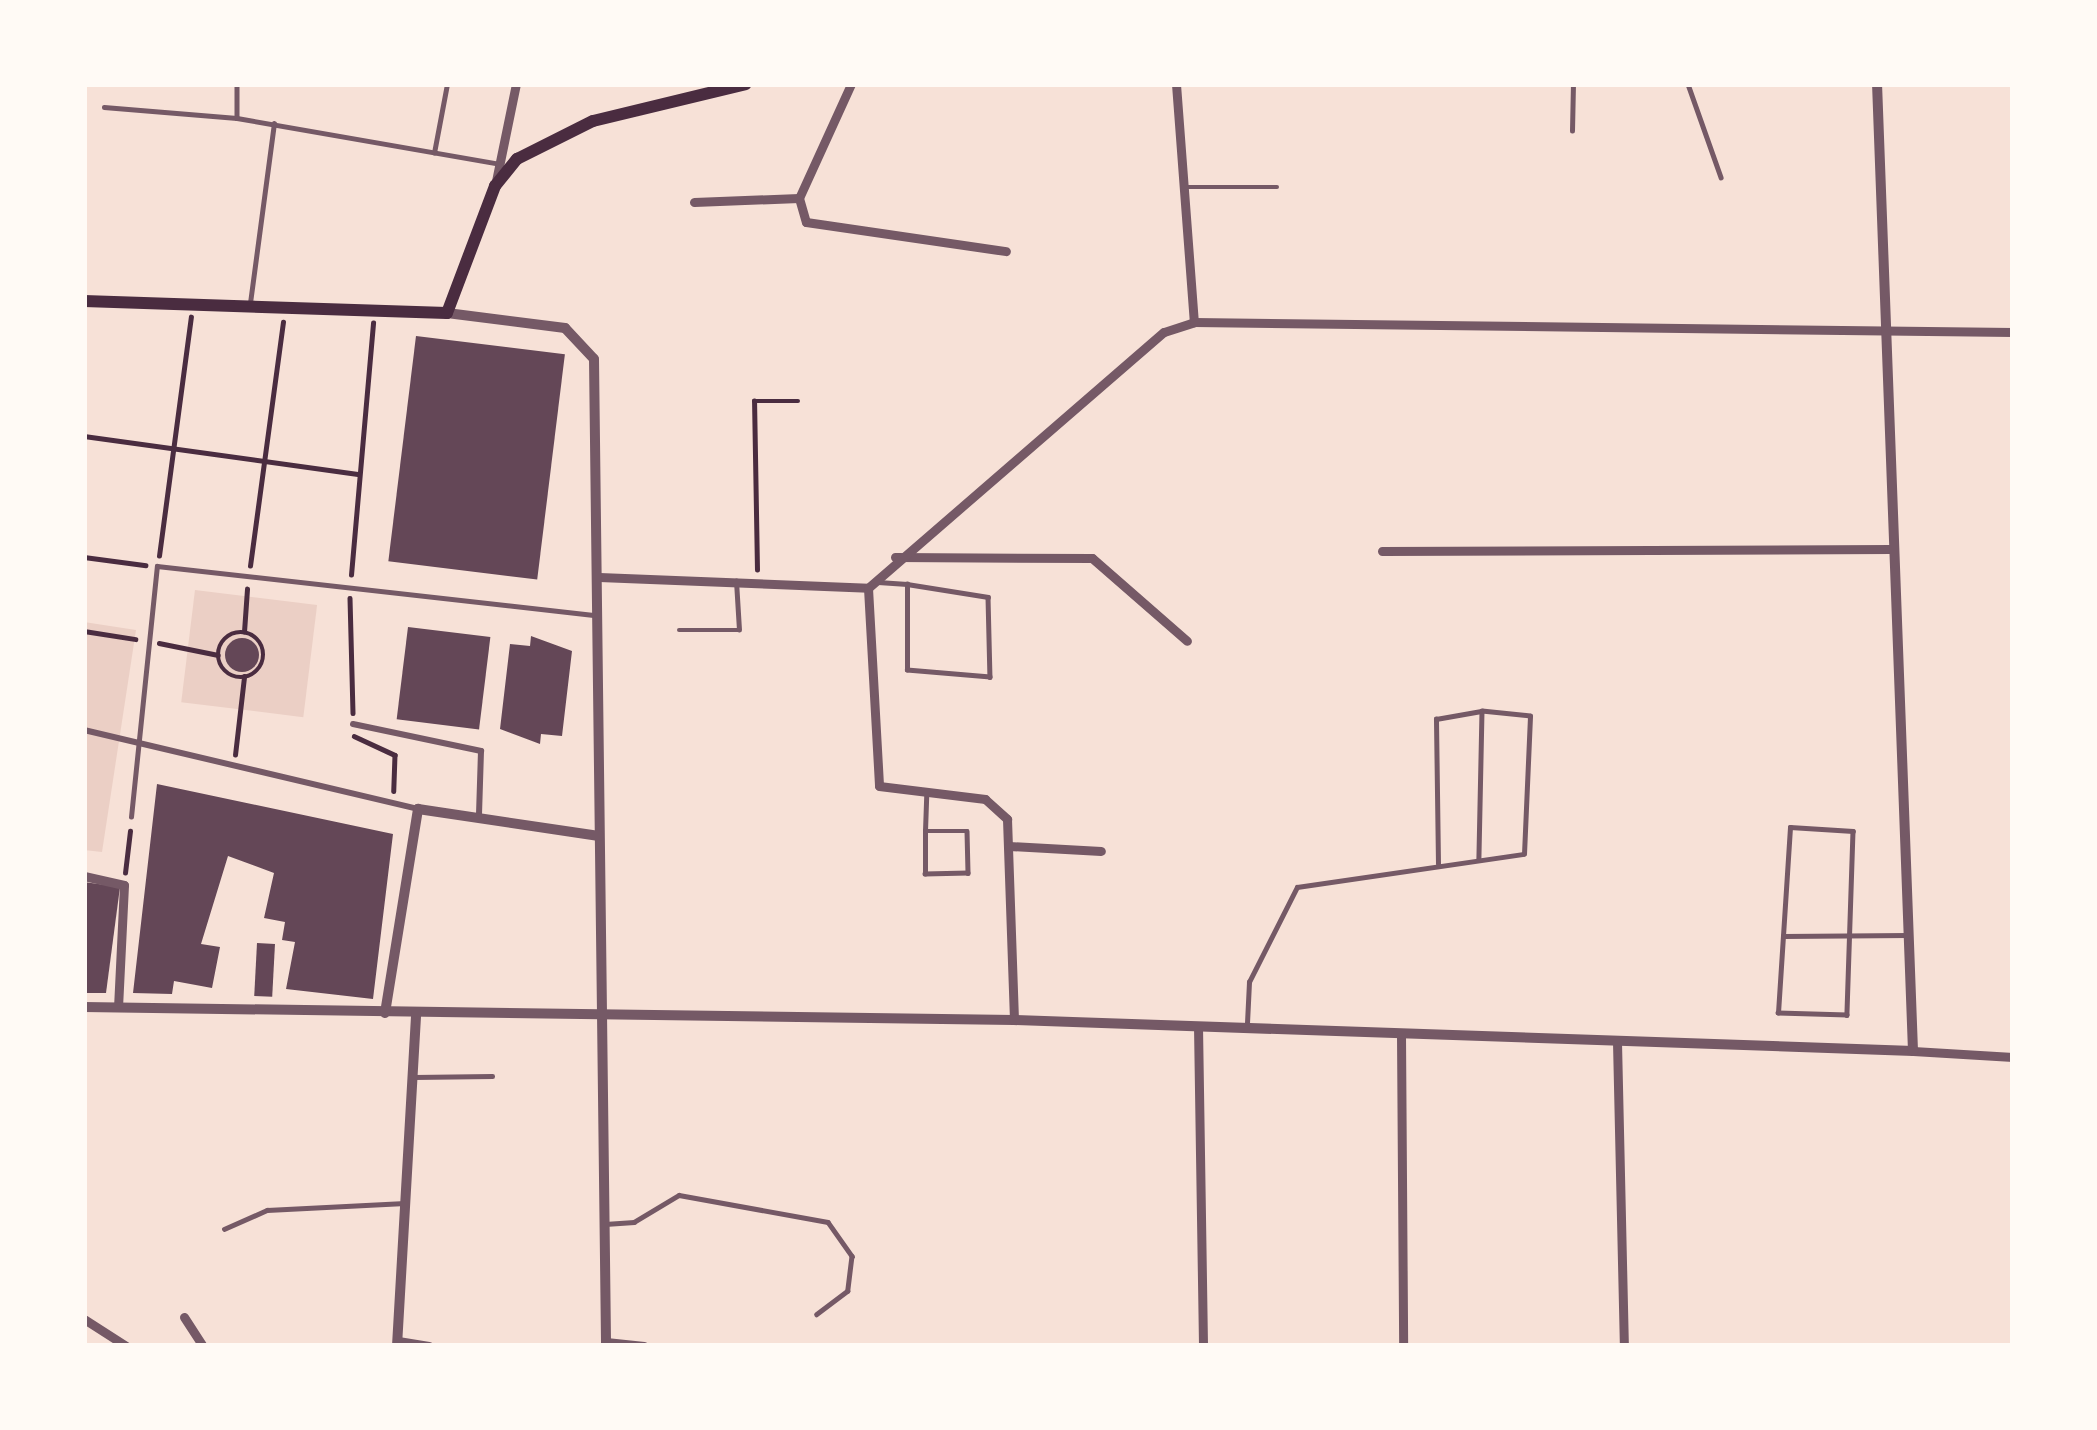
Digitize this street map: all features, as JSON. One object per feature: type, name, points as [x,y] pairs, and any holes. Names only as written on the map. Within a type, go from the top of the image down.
[{"type":"main road","points":[[84,301],[447,313],[495,186],[549,139],[746,84]]},
{"type":"street","points":[[495,186],[495,163],[516,84]]},
{"type":"street","points":[[799,198],[851,84]]},
{"type":"street","points":[[1176,84],[1194,322]]},
{"type":"street","points":[[1877,84],[1913,1051]]},
{"type":"street","points":[[694,202],[799,198]]},
{"type":"street","points":[[799,198],[816,228],[1006,251]]},
{"type":"street","points":[[447,313],[582,338],[594,359],[606,1344],[644,1346]]},
{"type":"street","points":[[1014,1020],[1010,846],[1001,804],[890,792],[875,773],[870,585],[895,557],[1164,332],[1194,322],[1883,339],[2013,332]]},
{"type":"street","points":[[1382,550],[1892,549]]},
{"type":"street","points":[[895,557],[1092,558],[1187,641]]},
{"type":"street","points":[[599,577],[870,585]]},
{"type":"street","points":[[353,724],[481,751],[479,814]]},
{"type":"street","points":[[84,730],[235,761],[418,809],[479,814],[598,836]]},
{"type":"street","points":[[385,1013],[418,809]]},
{"type":"street","points":[[1010,846],[1101,851]]},
{"type":"street","points":[[84,876],[124,885],[118,1007]]},
{"type":"street","points":[[84,1007],[1014,1020],[2013,1057]]},
{"type":"street","points":[[416,1013],[410,1203],[398,1343],[429,1346]]},
{"type":"street","points":[[1198,1026],[1203,1346]]},
{"type":"street","points":[[1401,1035],[1402,1346]]},
{"type":"street","points":[[1617,1042],[1624,1346]]},
{"type":"street","points":[[184,1317],[203,1346]]},
{"type":"street","points":[[84,1319],[126,1346]]},
{"type":"lane","points":[[237,84],[237,118]]},
{"type":"lane","points":[[434,153],[447,84]]},
{"type":"lane","points":[[1572,130],[1573,84]]},
{"type":"lane","points":[[1688,84],[1721,177]]},
{"type":"lane","points":[[104,107],[237,118],[495,163]]},
{"type":"lane","points":[[250,309],[274,124]]},
{"type":"lane","points":[[1184,187],[1277,187]]},
{"type":"lane","points":[[131,817],[157,566],[597,616]]},
{"type":"lane","points":[[679,630],[739,630],[736,581]]},
{"type":"lane","points":[[870,585],[907,584],[988,597],[990,676],[907,670],[907,584]]},
{"type":"lane","points":[[1480,860],[1482,712]]},
{"type":"lane","points":[[1246,1029],[1249,982],[1297,887],[1527,850],[1530,716],[1482,712],[1436,719],[1438,864]]},
{"type":"lane","points":[[926,794],[925,874],[968,873],[968,831],[926,831]]},
{"type":"lane","points":[[1790,827],[1853,831],[1852,937],[1847,1015],[1778,1013],[1790,827]]},
{"type":"lane","points":[[1783,936],[1908,935]]},
{"type":"lane","points":[[413,1077],[492,1076]]},
{"type":"lane","points":[[604,1224],[634,1222],[679,1195],[828,1222],[852,1256],[848,1291],[817,1314]]},
{"type":"lane","points":[[224,1228],[266,1210],[410,1203]]},
{"type":"path","points":[[84,557],[157,566],[193,306]]},
{"type":"path","points":[[244,677],[218,655],[244,632],[284,310]]},
{"type":"path","points":[[374,312],[350,588],[353,724],[360,747],[395,755],[394,803]]},
{"type":"path","points":[[757,581],[754,401],[798,401]]},
{"type":"path","points":[[84,436],[357,474]]},
{"type":"path","points":[[235,761],[244,677],[263,650],[244,632]]},
{"type":"path","points":[[124,885],[131,817]]},
{"type":"shaded area","points":[[195,590],[317,605],[303,717],[181,702]]},
{"type":"shaded area","points":[[84,622],[136,630],[102,852],[84,850]]},
{"type":"building","points":[[416,336],[565,354],[537,580],[388,561]]},
{"type":"building","points":[[408,627],[490,637],[479,729],[397,719]]},
{"type":"building","points":[[531,636],[572,651],[562,736],[541,734],[540,744],[500,729],[510,644],[530,646]]},
{"type":"building","points":[[242,638],[254,643],[259,655],[254,667],[242,672],[230,667],[225,655],[230,643]]},
{"type":"building","points":[[157,784],[393,834],[373,999],[286,989],[295,942],[282,940],[285,922],[264,918],[274,873],[228,856],[201,944],[220,947],[212,988],[174,981],[172,994],[133,993]]},
{"type":"building","points":[[84,882],[120,887],[106,993],[84,993]]},
{"type":"building","points":[[257,943],[275,944],[272,997],[254,996]]}]
